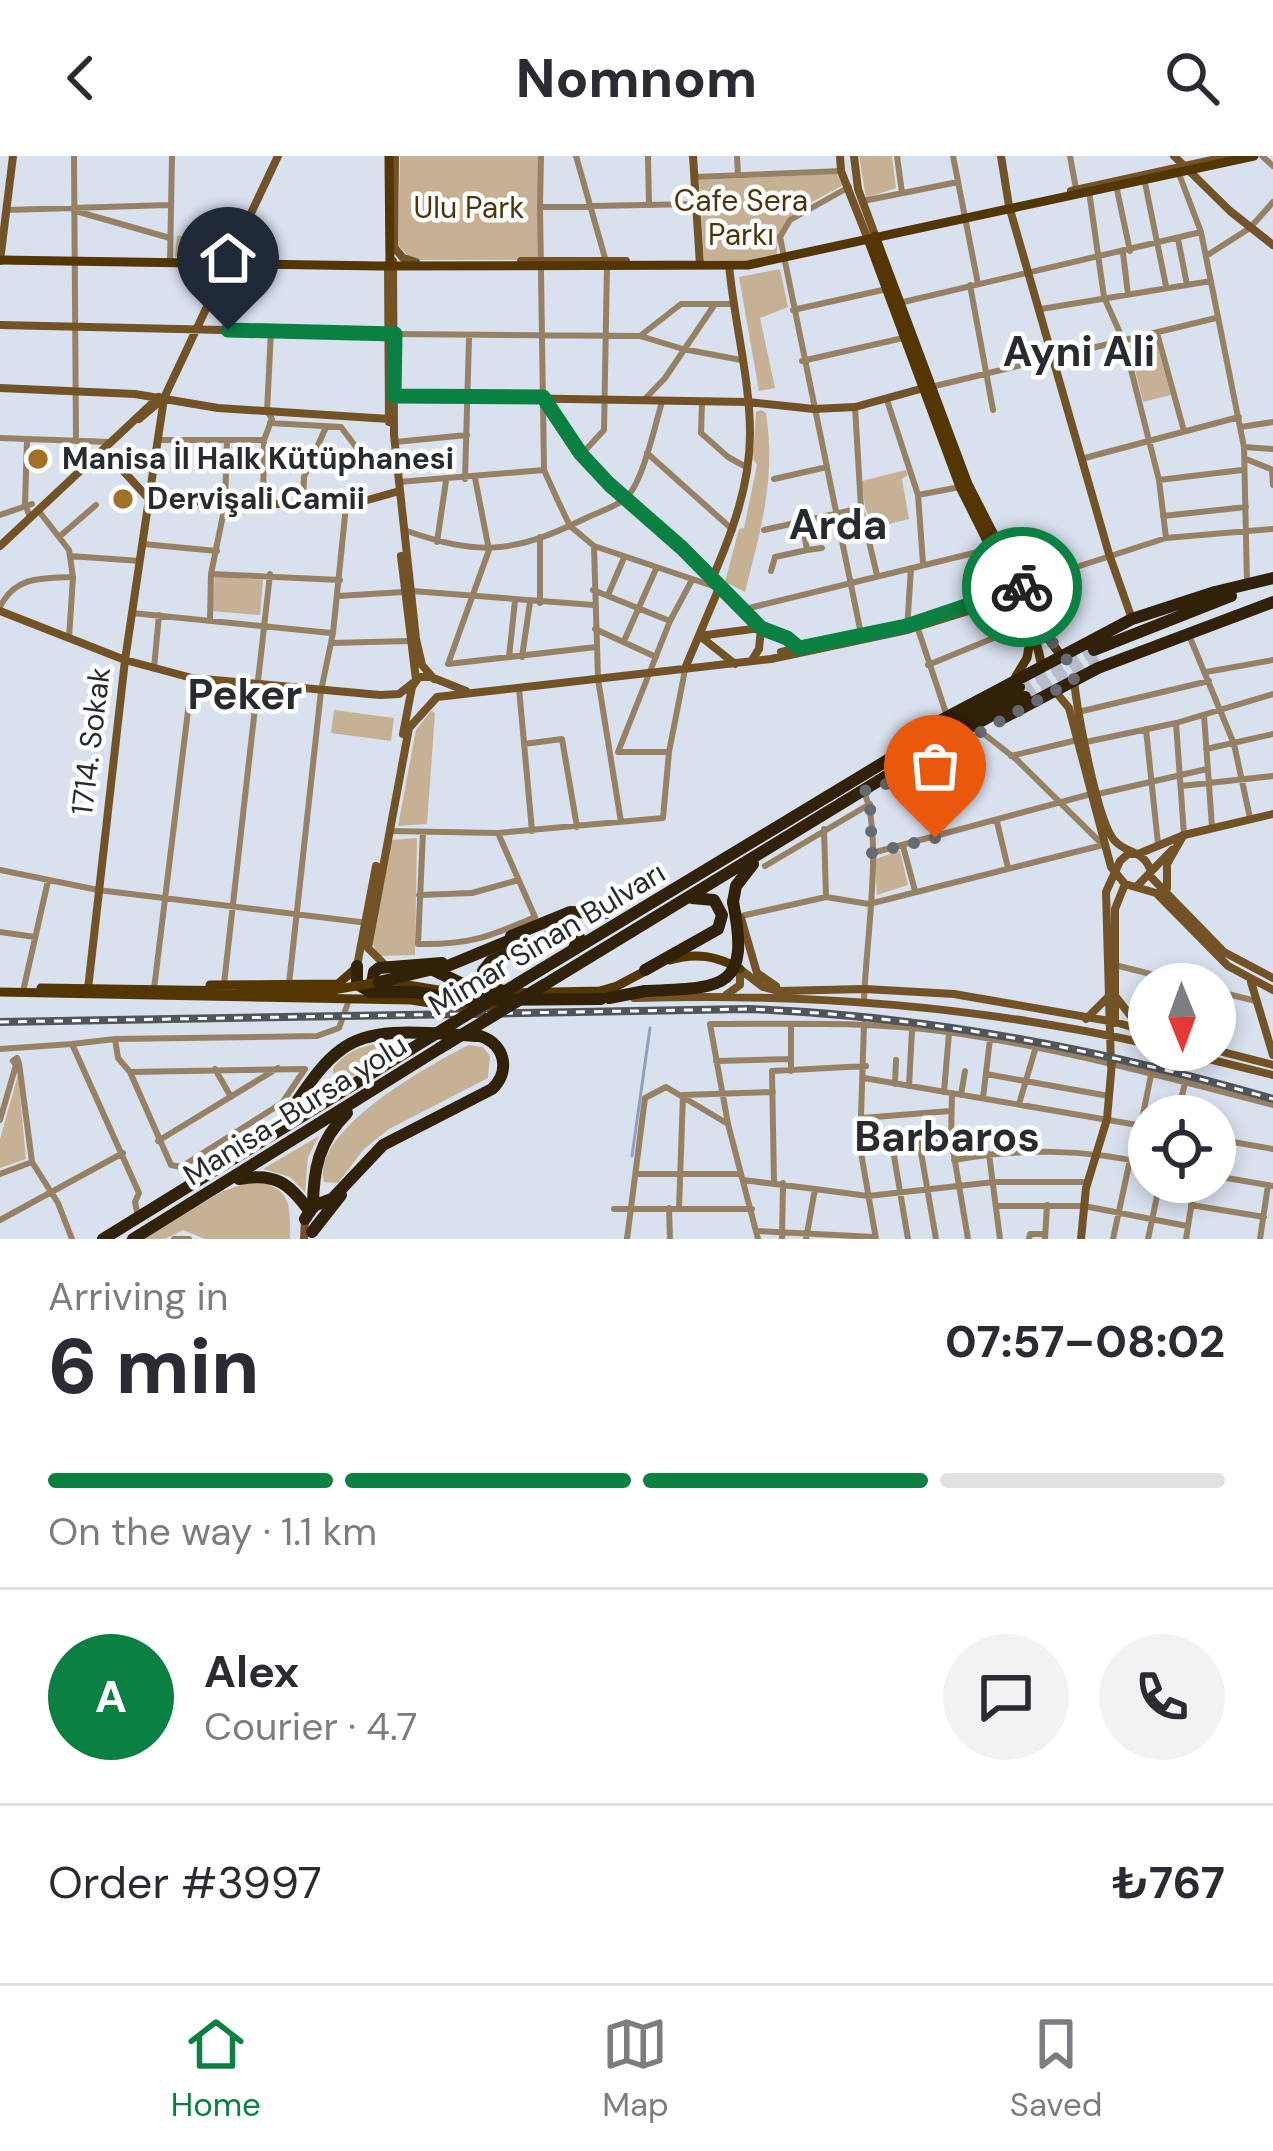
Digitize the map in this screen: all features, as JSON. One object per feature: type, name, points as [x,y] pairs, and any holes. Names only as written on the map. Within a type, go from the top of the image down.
[{"type":"highway","points":[[833,794],[861,769],[947,716],[1023,691],[1055,691],[1074,680],[1132,619],[1247,583],[1273,581]]},
{"type":"highway","points":[[1094,656],[1223,598],[1273,581]]},
{"type":"highway","points":[[357,966],[363,989],[384,987],[462,1000],[605,999],[712,986],[732,972],[741,939],[733,902],[736,886],[776,844],[867,798],[979,730],[1023,691],[1042,666],[1062,657],[1094,656],[1273,602]]},
{"type":"highway","points":[[1062,657],[1072,666],[1074,680]]},
{"type":"highway","points":[[1042,666],[1045,681],[1055,691]]},
{"type":"highway","points":[[867,798],[1023,691]]},
{"type":"highway","name":"Mimar Sinan Bulvarı","points":[[103,1239],[224,1161],[833,794],[1023,691]]},
{"type":"highway","name":"Manisa-Bursa yolu","points":[[134,1239],[776,844]]},
{"type":"highway","points":[[645,970],[718,929],[722,915],[714,900],[705,896],[685,900]]},
{"type":"highway","points":[[607,913],[570,912],[450,962],[385,965],[374,973],[372,983],[379,990],[581,915],[607,913],[660,898]]},
{"type":"highway","points":[[512,988],[485,985],[484,971],[491,961],[568,928],[580,938],[573,950]]},
{"type":"highway","points":[[416,965],[441,971],[471,988],[512,988]]},
{"type":"highway","points":[[277,1129],[333,1056],[350,1043],[371,1037],[480,1036],[496,1045],[504,1065],[502,1078],[492,1089],[392,1138],[309,1220]]},
{"type":"highway","points":[[333,1056],[328,1083],[346,1089]]},
{"type":"highway","points":[[309,1220],[313,1174],[323,1142],[370,1092]]},
{"type":"highway","points":[[313,1174],[317,1186],[328,1191],[347,1184]]},
{"type":"highway","points":[[220,1186],[253,1176],[271,1177],[286,1183],[309,1220]]},
{"type":"main road","points":[[13,156],[0,261],[540,263]]},
{"type":"main road","points":[[0,546],[31,509],[161,398],[278,156]]},
{"type":"main road","points":[[390,266],[394,247],[392,156]]},
{"type":"main road","points":[[169,990],[224,984],[338,984],[357,966],[409,728],[439,689],[422,665],[407,591],[391,400],[392,156]]},
{"type":"main road","points":[[693,156],[700,263]]},
{"type":"main road","points":[[841,156],[841,171],[899,303],[990,549],[1062,657]]},
{"type":"main road","points":[[854,156],[886,289],[927,387]]},
{"type":"main road","points":[[1003,156],[1009,208],[1132,619]]},
{"type":"main road","points":[[1174,156],[1181,168],[1273,245]]},
{"type":"main road","points":[[700,263],[729,265],[783,258],[1231,157],[1258,156]]},
{"type":"main road","points":[[1076,192],[1181,168]]},
{"type":"main road","points":[[841,171],[855,171]]},
{"type":"main road","points":[[394,247],[411,262],[700,263],[783,258]]},
{"type":"main road","points":[[237,248],[250,265]]},
{"type":"main road","points":[[712,579],[733,530],[748,468],[748,403],[729,265]]},
{"type":"main road","points":[[0,326],[392,334]]},
{"type":"main road","points":[[370,416],[391,400],[468,396],[855,407],[927,387]]},
{"type":"main road","points":[[0,388],[135,394],[267,411],[388,419]]},
{"type":"main road","points":[[135,394],[142,398],[145,410]]},
{"type":"main road","points":[[543,397],[581,454],[761,628],[759,649],[751,662]]},
{"type":"main road","points":[[139,419],[161,398]]},
{"type":"main road","name":"1714. Sokak","points":[[88,989],[125,661],[160,440],[161,398]]},
{"type":"main road","points":[[385,965],[368,948],[368,923],[414,681],[404,530],[388,419],[391,400]]},
{"type":"main road","points":[[104,450],[150,500],[346,506],[398,487]]},
{"type":"main road","points":[[964,486],[1018,591],[1042,666]]},
{"type":"main road","points":[[686,666],[719,588]]},
{"type":"main road","points":[[413,695],[433,699],[686,666],[736,665],[911,626],[1018,591]]},
{"type":"main road","points":[[0,609],[125,661],[192,678],[255,687],[393,695],[423,676],[467,692]]},
{"type":"main road","points":[[751,662],[911,626]]},
{"type":"main road","points":[[1023,691],[1029,627]]},
{"type":"main road","points":[[699,636],[761,628],[799,648]]},
{"type":"main road","points":[[699,636],[736,665]]},
{"type":"main road","points":[[1074,680],[1081,741]]},
{"type":"main road","points":[[1055,691],[1069,708],[1081,741],[1102,845],[1125,884]]},
{"type":"main road","points":[[1094,794],[1114,840],[1147,860],[1150,872],[1224,952],[1273,978]]},
{"type":"main road","points":[[1081,1239],[1088,1182],[1107,1119],[1111,1066],[1106,892],[1123,857],[1184,835],[1273,814]]},
{"type":"main road","points":[[1136,886],[1184,835]]},
{"type":"main road","points":[[1170,895],[1165,872],[1174,848]]},
{"type":"main road","points":[[748,870],[738,895],[757,973],[770,985],[801,989]]},
{"type":"main road","points":[[1125,884],[1156,893],[1228,966],[1273,990]]},
{"type":"main road","points":[[1085,1020],[1112,996],[1115,909],[1125,884]]},
{"type":"main road","points":[[0,988],[327,991],[404,982],[475,996],[512,988],[600,991],[693,955],[720,959],[770,990],[954,994],[1128,1026]]},
{"type":"main road","points":[[713,999],[737,990],[740,969]]},
{"type":"main road","points":[[1250,980],[1273,1055]]},
{"type":"main road","points":[[0,988],[412,1000],[458,1007],[605,999],[864,1001],[939,1006],[1128,1039]]},
{"type":"main road","points":[[1112,996],[1128,1013]]},
{"type":"main road","points":[[1236,1055],[1273,1065]]},
{"type":"main road","points":[[1236,1066],[1273,1076]]},
{"type":"street","points":[[74,156],[76,441]]},
{"type":"street","points":[[170,263],[172,156]]},
{"type":"street","points":[[541,156],[544,470],[570,526],[594,546],[719,588]]},
{"type":"street","points":[[576,156],[606,263],[604,430],[581,454]]},
{"type":"street","points":[[647,156],[650,205]]},
{"type":"street","points":[[737,156],[738,174]]},
{"type":"street","points":[[792,156],[793,172]]},
{"type":"street","points":[[897,156],[902,193]]},
{"type":"street","points":[[952,156],[993,410]]},
{"type":"street","points":[[1070,156],[1076,192]]},
{"type":"street","points":[[1258,156],[1273,166]]},
{"type":"street","points":[[1181,168],[1201,232],[1241,427],[1246,459],[1242,470],[1247,583]]},
{"type":"street","points":[[694,177],[841,171]]},
{"type":"street","points":[[1144,178],[1166,288]]},
{"type":"street","points":[[863,201],[958,182]]},
{"type":"street","points":[[1116,185],[1128,294]]},
{"type":"street","points":[[848,187],[783,227],[783,258],[861,634]]},
{"type":"street","points":[[1090,191],[1104,297],[1124,342],[1159,480],[1166,538]]},
{"type":"street","points":[[540,207],[696,204]]},
{"type":"street","points":[[7,210],[169,205]]},
{"type":"street","points":[[1206,256],[1250,228],[1271,208]]},
{"type":"street","points":[[76,211],[170,238]]},
{"type":"street","points":[[899,303],[1201,232]]},
{"type":"street","points":[[1178,238],[1187,285]]},
{"type":"street","points":[[1041,309],[1211,281]]},
{"type":"street","points":[[793,310],[886,289]]},
{"type":"street","points":[[640,336],[681,304],[733,304]]},
{"type":"street","points":[[643,401],[665,378],[715,304]]},
{"type":"street","points":[[927,387],[1054,360],[1216,317]]},
{"type":"street","points":[[263,506],[271,331]]},
{"type":"street","points":[[1157,333],[1184,431]]},
{"type":"street","points":[[392,334],[640,336],[741,360]]},
{"type":"street","points":[[465,478],[469,337]]},
{"type":"street","points":[[802,361],[904,338]]},
{"type":"street","points":[[887,400],[919,495],[923,563]]},
{"type":"street","points":[[702,401],[700,433],[748,468]]},
{"type":"street","points":[[404,530],[437,542],[489,550],[570,526],[628,497],[662,402]]},
{"type":"street","points":[[855,407],[861,508],[877,575]]},
{"type":"street","points":[[1082,458],[1239,417]]},
{"type":"street","points":[[1241,427],[1273,422]]},
{"type":"street","points":[[270,423],[341,427],[356,447]]},
{"type":"street","points":[[302,506],[304,476],[326,427]]},
{"type":"street","points":[[394,442],[466,435]]},
{"type":"street","points":[[0,439],[113,442]]},
{"type":"street","points":[[27,440],[31,509],[59,537],[70,556],[70,638]]},
{"type":"street","points":[[160,440],[264,440]]},
{"type":"street","points":[[210,619],[211,574],[225,505],[227,440]]},
{"type":"street","points":[[1244,447],[1273,449]]},
{"type":"street","points":[[647,453],[733,530]]},
{"type":"street","points":[[1246,459],[1272,470],[1273,485]]},
{"type":"street","points":[[774,479],[827,467]]},
{"type":"street","points":[[398,487],[544,470]]},
{"type":"street","points":[[1159,480],[1242,470]]},
{"type":"street","points":[[476,478],[489,550],[448,664],[596,647]]},
{"type":"street","points":[[437,542],[446,481]]},
{"type":"street","points":[[919,495],[964,486]]},
{"type":"street","points":[[59,537],[96,505]]},
{"type":"street","points":[[289,984],[346,506]]},
{"type":"street","points":[[1163,516],[1246,507]]},
{"type":"street","points":[[764,530],[861,508]]},
{"type":"street","points":[[0,515],[31,509]]},
{"type":"street","points":[[802,521],[807,550]]},
{"type":"street","points":[[1018,591],[1061,571],[1166,538],[1273,529]]},
{"type":"street","points":[[540,537],[540,603]]},
{"type":"street","points":[[143,544],[217,550]]},
{"type":"street","points":[[594,546],[598,679],[621,822]]},
{"type":"street","points":[[771,571],[775,556],[823,548]]},
{"type":"street","points":[[745,609],[990,549]]},
{"type":"street","points":[[70,556],[140,561]]},
{"type":"street","points":[[608,595],[623,558]]},
{"type":"street","points":[[911,566],[911,626],[947,716]]},
{"type":"street","points":[[624,641],[656,569]]},
{"type":"street","points":[[211,574],[340,580]]},
{"type":"street","points":[[224,984],[270,574]]},
{"type":"street","points":[[0,609],[5,597],[26,580],[73,577]]},
{"type":"street","points":[[613,752],[692,580]]},
{"type":"street","points":[[593,590],[670,621]]},
{"type":"street","points":[[338,596],[407,591],[594,605]]},
{"type":"street","points":[[509,658],[514,601]]},
{"type":"street","points":[[522,657],[530,602]]},
{"type":"street","points":[[132,614],[333,633]]},
{"type":"street","points":[[154,668],[159,615]]},
{"type":"street","points":[[928,665],[1029,627]]},
{"type":"street","points":[[595,628],[656,657]]},
{"type":"street","points":[[1191,640],[1234,744],[1250,818]]},
{"type":"street","points":[[331,644],[409,641]]},
{"type":"street","points":[[1078,712],[1273,660]]},
{"type":"street","points":[[388,831],[498,833],[663,818],[669,752],[686,666]]},
{"type":"street","points":[[154,989],[192,678]]},
{"type":"street","points":[[519,688],[532,831]]},
{"type":"street","points":[[1011,756],[1176,723],[1273,694]]},
{"type":"street","points":[[1204,715],[1212,827]]},
{"type":"street","points":[[1176,723],[1184,835]]},
{"type":"street","points":[[1146,729],[1158,844]]},
{"type":"street","points":[[979,730],[1102,845]]},
{"type":"street","points":[[1206,749],[1273,734]]},
{"type":"street","points":[[524,744],[562,739],[577,827]]},
{"type":"street","points":[[613,752],[669,752]]},
{"type":"street","points":[[872,853],[1207,769]]},
{"type":"street","points":[[1181,786],[1273,776]]},
{"type":"street","points":[[765,866],[867,798]]},
{"type":"street","points":[[864,1001],[872,853],[867,798]]},
{"type":"street","points":[[997,822],[1008,868]]},
{"type":"street","points":[[824,830],[826,897]]},
{"type":"street","points":[[423,832],[418,944],[471,943],[535,916],[498,833]]},
{"type":"street","points":[[741,916],[826,897],[869,904],[1102,845]]},
{"type":"street","points":[[903,846],[915,891]]},
{"type":"street","points":[[0,870],[98,890],[368,923]]},
{"type":"street","points":[[419,895],[472,893],[518,880]]},
{"type":"street","points":[[24,987],[48,881]]},
{"type":"street","points":[[0,932],[35,937]]},
{"type":"street","points":[[1115,964],[1128,967]]},
{"type":"street","points":[[1236,996],[1256,1001]]},
{"type":"street","points":[[0,1049],[16,1059],[72,1044],[115,1040],[317,1036],[339,1028],[349,1000]]},
{"type":"street","points":[[864,1024],[860,1147],[876,1238],[758,1235],[728,1124],[710,1024],[864,1024],[949,1033],[1273,1105]]},
{"type":"street","points":[[791,1024],[791,1071]]},
{"type":"street","points":[[909,1086],[912,1029]]},
{"type":"street","points":[[949,1033],[951,1138],[968,1239]]},
{"type":"street","points":[[983,1098],[990,1039]]},
{"type":"street","points":[[115,1040],[118,1058],[130,1072],[171,1166],[181,1167],[213,1149],[282,1103],[305,1069],[130,1072]]},
{"type":"street","points":[[72,1044],[124,1153],[139,1193],[135,1202],[138,1216]]},
{"type":"street","points":[[1019,1105],[1035,1049]]},
{"type":"street","points":[[0,1120],[16,1059]]},
{"type":"street","points":[[16,1059],[32,1162],[72,1239]]},
{"type":"street","points":[[716,1061],[790,1059]]},
{"type":"street","points":[[896,1060],[896,1084]]},
{"type":"street","points":[[782,1236],[772,1071],[866,1066]]},
{"type":"street","points":[[158,1141],[278,1067]]},
{"type":"street","points":[[215,1070],[230,1097]]},
{"type":"street","points":[[952,1093],[965,1071]]},
{"type":"street","points":[[986,1074],[1108,1096]]},
{"type":"street","points":[[1149,1095],[1151,1075]]},
{"type":"street","points":[[864,1078],[1128,1123]]},
{"type":"street","points":[[1182,1095],[1185,1083]]},
{"type":"street","points":[[628,1239],[645,1098],[659,1088],[683,1095],[728,1124]]},
{"type":"street","points":[[683,1095],[773,1092]]},
{"type":"street","points":[[679,1208],[683,1095]]},
{"type":"street","points":[[862,1118],[950,1112]]},
{"type":"street","points":[[860,1147],[990,1134]]},
{"type":"street","points":[[919,1142],[936,1239]]},
{"type":"street","points":[[1236,1143],[1273,1149]]},
{"type":"street","points":[[892,1144],[908,1239]]},
{"type":"street","points":[[213,1149],[224,1161]]},
{"type":"street","points":[[0,1220],[124,1153]]},
{"type":"street","points":[[954,1160],[988,1154],[1096,1154],[1128,1160]]},
{"type":"street","points":[[988,1154],[1000,1239]]},
{"type":"street","points":[[202,1155],[211,1171]]},
{"type":"street","points":[[0,1174],[32,1162]]},
{"type":"street","points":[[1113,1239],[1128,1169]]},
{"type":"street","points":[[637,1174],[742,1177],[868,1196],[994,1182],[1088,1182]]},
{"type":"street","points":[[1236,1179],[1271,1185],[1260,1239]]},
{"type":"street","points":[[807,1236],[815,1189]]},
{"type":"street","points":[[1148,1239],[1155,1203]]},
{"type":"street","points":[[1029,1239],[1030,1234],[1045,1236],[1046,1205]]},
{"type":"street","points":[[996,1206],[1084,1205],[1187,1226]]},
{"type":"street","points":[[1186,1239],[1191,1205],[1264,1217]]},
{"type":"street","points":[[669,1208],[670,1239]]},
{"type":"street","points":[[614,1209],[752,1210]]},
{"type":"street","points":[[174,1239],[189,1239]]},
{"type":"green space","name":"Ulu Park","points":[[400,156],[541,156],[539,260],[412,260],[398,245]]},
{"type":"green space","points":[[859,156],[892,156],[896,188],[866,198]]},
{"type":"green space","name":"Cafe Sera Parkı","points":[[837,174],[843,185],[788,220],[777,257],[704,260],[699,180]]},
{"type":"green space","points":[[236,235],[227,257],[175,257],[177,236]]},
{"type":"green space","points":[[780,269],[788,307],[760,318],[775,388],[759,391],[739,277]]},
{"type":"green space","points":[[1155,338],[1171,395],[1143,402],[1129,346]]},
{"type":"green space","points":[[756,412],[766,413],[769,437],[768,482],[745,592],[725,582],[739,529],[744,528],[757,465],[753,459]]},
{"type":"green space","points":[[906,470],[908,475],[902,479],[909,519],[873,528],[862,481]]},
{"type":"green space","points":[[215,576],[263,580],[260,615],[212,611]]},
{"type":"green space","points":[[334,710],[394,718],[391,741],[331,733]]},
{"type":"green space","points":[[431,711],[435,713],[427,824],[398,826],[416,730]]},
{"type":"green space","points":[[417,838],[415,955],[378,956],[373,944],[391,840]]},
{"type":"green space","points":[[900,851],[908,885],[877,895],[875,859]]},
{"type":"green space","points":[[408,1042],[341,1083],[334,1080],[333,1068],[357,1049]]},
{"type":"green space","points":[[469,1045],[483,1047],[490,1056],[488,1078],[389,1129],[364,1149],[338,1183],[324,1182],[325,1162],[353,1121],[402,1083]]},
{"type":"green space","points":[[18,1075],[26,1159],[0,1168],[0,1139]]},
{"type":"green space","points":[[319,1136],[308,1157],[305,1192],[290,1177],[263,1169]]},
{"type":"green space","points":[[254,1181],[282,1193],[290,1216],[290,1239],[205,1239],[183,1230],[165,1239],[143,1239],[223,1191]]},
{"type":"waterway","points":[[632,1156],[650,1028]]},
{"type":"tunnel","points":[[1019,687],[1094,650]]},
{"type":"tunnel","points":[[1025,697],[1099,660]]},
{"type":"railway","points":[[0,1022],[748,1009],[815,1013],[948,1027],[1078,1050],[1273,1099]]},
{"type":"way so far","points":[[935,838],[872,853],[870,804],[864,791],[889,783],[1074,680],[1072,666],[1043,631],[1022,587]]},
{"type":"place","name":"Manisa İl Halk Kütüphanesi","points":[[38,459]]},
{"type":"place","name":"Dervişali Camii","points":[[123,499]]},
{"type":"district","name":"Ayni Ali","points":[[1079,351]]},
{"type":"district","name":"Arda","points":[[838,524]]},
{"type":"district","name":"Peker","points":[[245,694]]},
{"type":"district","name":"Barbaros","points":[[947,1136]]},
{"type":"route","points":[[228,330],[395,334],[394,396],[543,397],[581,454],[609,484],[682,548],[761,628],[799,648],[906,626],[1022,587]]}]
